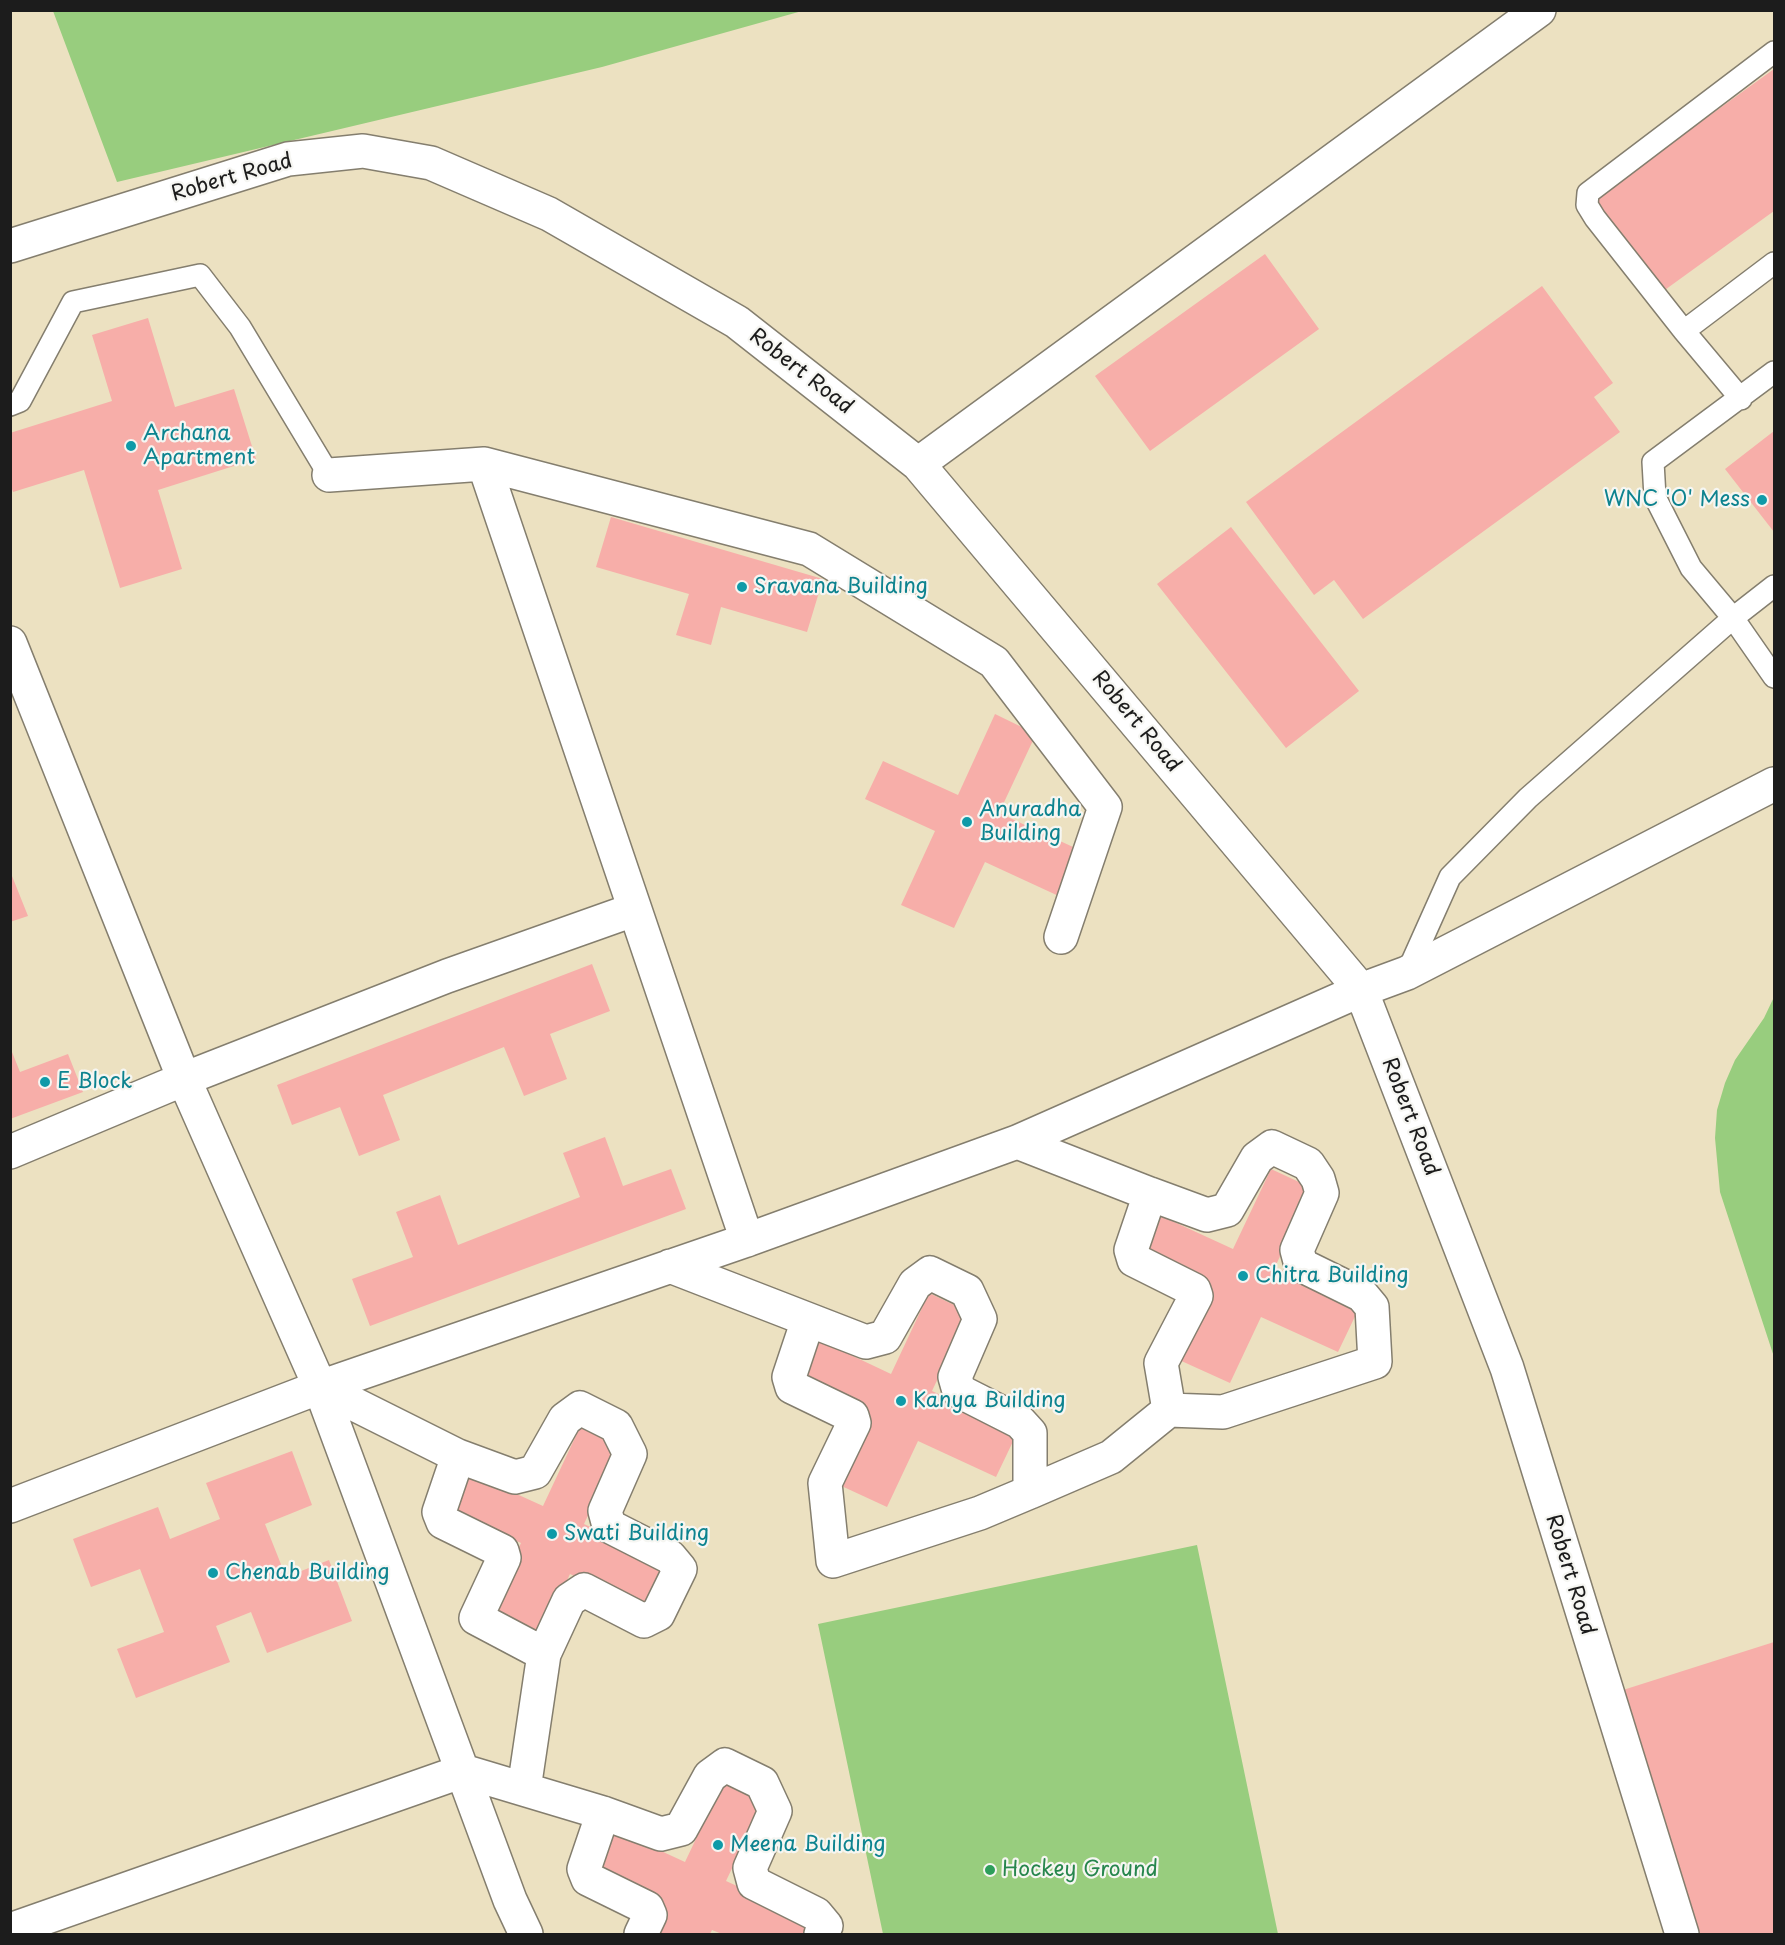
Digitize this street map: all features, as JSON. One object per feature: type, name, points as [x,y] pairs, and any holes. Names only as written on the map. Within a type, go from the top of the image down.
[{"type":"street","points":[[918,464],[1539,10]]},
{"type":"street","name":"Robert Road","points":[[10,246],[288,159],[363,151],[431,163],[549,214],[737,322],[918,464],[1361,990],[1507,1368],[1682,1935]]},
{"type":"street","points":[[483,464],[747,1240]]},
{"type":"street","points":[[329,475],[483,464],[809,549],[994,662],[1105,807],[1060,937]]},
{"type":"street","points":[[10,643],[184,1079],[320,1387],[510,1900],[526,1935]]},
{"type":"street","points":[[10,1506],[320,1387],[747,1240],[1017,1142],[1361,990],[1407,974],[1774,784]]},
{"type":"street","points":[[10,1152],[184,1079],[447,976],[633,910]]},
{"type":"street","points":[[808,1320],[789,1377],[792,1387],[852,1416],[854,1423],[825,1483],[833,1561],[980,1513],[1111,1456],[1169,1410],[1223,1412],[1375,1362],[1372,1307],[1362,1295],[1301,1265],[1297,1250],[1323,1193],[1308,1164],[1272,1146],[1257,1158],[1227,1210],[1207,1215],[1017,1142]]},
{"type":"street","points":[[1150,1194],[1131,1250],[1134,1260],[1194,1290],[1197,1296],[1161,1363],[1169,1410]]},
{"type":"street","points":[[670,1266],[866,1342],[885,1336],[915,1284],[930,1273],[967,1291],[980,1319],[955,1377],[959,1392],[1020,1422],[1030,1433],[1030,1492]]},
{"type":"street","points":[[320,1387],[458,1456],[515,1477],[535,1472],[565,1419],[580,1408],[616,1426],[626,1440],[630,1454],[605,1511],[609,1526],[670,1557],[680,1569],[658,1614],[644,1621],[584,1590],[569,1600],[544,1654],[524,1789]]},
{"type":"street","points":[[458,1456],[439,1512],[442,1522],[501,1551],[504,1558],[476,1618],[544,1654]]},
{"type":"street","points":[[10,1930],[463,1771],[603,1813],[661,1834],[681,1828],[710,1776],[725,1765],[762,1783],[775,1811],[750,1868],[754,1883],[816,1914],[826,1926],[821,1935]]},
{"type":"street","points":[[603,1813],[584,1869],[588,1879],[647,1908],[650,1915],[640,1935]]},
{"type":"lane","points":[[1741,399],[1595,218],[1587,206],[1588,193],[1774,52]]},
{"type":"lane","points":[[1684,331],[1774,263]]},
{"type":"lane","points":[[10,405],[20,401],[73,302],[201,275],[240,327],[329,475]]},
{"type":"lane","points":[[1774,372],[1741,399],[1653,462],[1655,497],[1691,568],[1733,618],[1774,677]]},
{"type":"lane","points":[[1407,974],[1450,877],[1528,798],[1733,618],[1774,586]]},
{"type":"green space","points":[[53,10],[802,11],[602,67],[117,182]]},
{"type":"green space","points":[[1774,997],[1774,1357],[1720,1192],[1715,1138],[1717,1110],[1725,1083],[1735,1060],[1764,1018]]},
{"type":"green space","points":[[1197,1545],[1278,1934],[883,1934],[818,1624]]},
{"type":"building","points":[[1774,69],[1774,211],[1662,292],[1594,199]]},
{"type":"building","points":[[1265,254],[1319,329],[1150,451],[1095,376]]},
{"type":"building","points":[[1542,286],[1613,383],[1594,397],[1620,432],[1363,619],[1334,580],[1314,595],[1246,502]]},
{"type":"building","name":"Archana Apartment","points":[[148,318],[175,407],[234,389],[256,459],[158,490],[182,569],[120,588],[84,470],[13,492],[10,483],[10,433],[112,401],[92,335]]},
{"type":"building","name":"WNC 'O' Mess","points":[[1774,431],[1774,532],[1725,469]]},
{"type":"building","name":"Sravana Building","points":[[611,517],[823,579],[807,632],[721,607],[711,645],[676,635],[689,594],[596,567]]},
{"type":"building","points":[[1231,527],[1359,691],[1286,748],[1157,584]]},
{"type":"building","name":"Anuradha Building","points":[[995,714],[1036,734],[999,813],[1084,852],[1063,898],[985,862],[954,928],[901,905],[935,831],[865,799],[883,761],[958,795]]},
{"type":"building","points":[[10,871],[28,916],[10,922]]},
{"type":"building","points":[[592,964],[610,1011],[550,1034],[567,1079],[524,1096],[504,1047],[383,1095],[400,1140],[359,1156],[340,1107],[292,1125],[277,1085]]},
{"type":"building","name":"E Block","points":[[10,1047],[20,1072],[68,1054],[83,1092],[10,1119]]},
{"type":"building","points":[[605,1137],[623,1186],[671,1169],[686,1209],[370,1326],[352,1279],[413,1257],[396,1212],[440,1195],[458,1245],[580,1197],[563,1153]]},
{"type":"building","name":"Chitra Building","points":[[1271,1169],[1312,1188],[1275,1267],[1360,1306],[1338,1352],[1261,1317],[1230,1383],[1177,1359],[1211,1286],[1140,1253],[1159,1215],[1233,1249]]},
{"type":"building","name":"Kanya Building","points":[[929,1293],[969,1312],[932,1391],[1018,1431],[996,1477],[918,1441],[887,1507],[835,1483],[869,1410],[799,1378],[817,1339],[891,1374]]},
{"type":"building","name":"Swati Building","points":[[580,1427],[621,1445],[584,1524],[669,1564],[648,1610],[570,1574],[539,1641],[486,1616],[521,1543],[450,1511],[468,1472],[543,1506]]},
{"type":"building","name":"Chenab Building","points":[[292,1451],[312,1505],[265,1524],[286,1577],[329,1560],[352,1621],[267,1653],[251,1612],[216,1626],[230,1662],[136,1698],[117,1649],[164,1632],[140,1569],[91,1587],[73,1539],[158,1507],[170,1539],[220,1519],[206,1483]]},
{"type":"building","points":[[1774,1642],[1774,1934],[1700,1934],[1623,1690]]},
{"type":"building","name":"Meena Building","points":[[723,1782],[764,1801],[726,1881],[812,1920],[805,1934],[722,1934],[712,1930],[710,1934],[646,1934],[663,1899],[593,1867],[611,1828],[685,1862]]},
{"type":"place","name":"Archana Apartment","points":[[131,446]]},
{"type":"place","name":"WNC 'O' Mess","points":[[1762,500]]},
{"type":"place","name":"Sravana Building","points":[[742,587]]},
{"type":"place","name":"Anuradha Building","points":[[967,822]]},
{"type":"place","name":"E Block","points":[[45,1082]]},
{"type":"place","name":"Chitra Building","points":[[1243,1276]]},
{"type":"place","name":"Kanya Building","points":[[901,1401]]},
{"type":"place","name":"Swati Building","points":[[552,1534]]},
{"type":"place","name":"Chenab Building","points":[[213,1573]]},
{"type":"place","name":"Meena Building","points":[[718,1845]]},
{"type":"place","name":"Hockey Ground","points":[[990,1870]]}]
